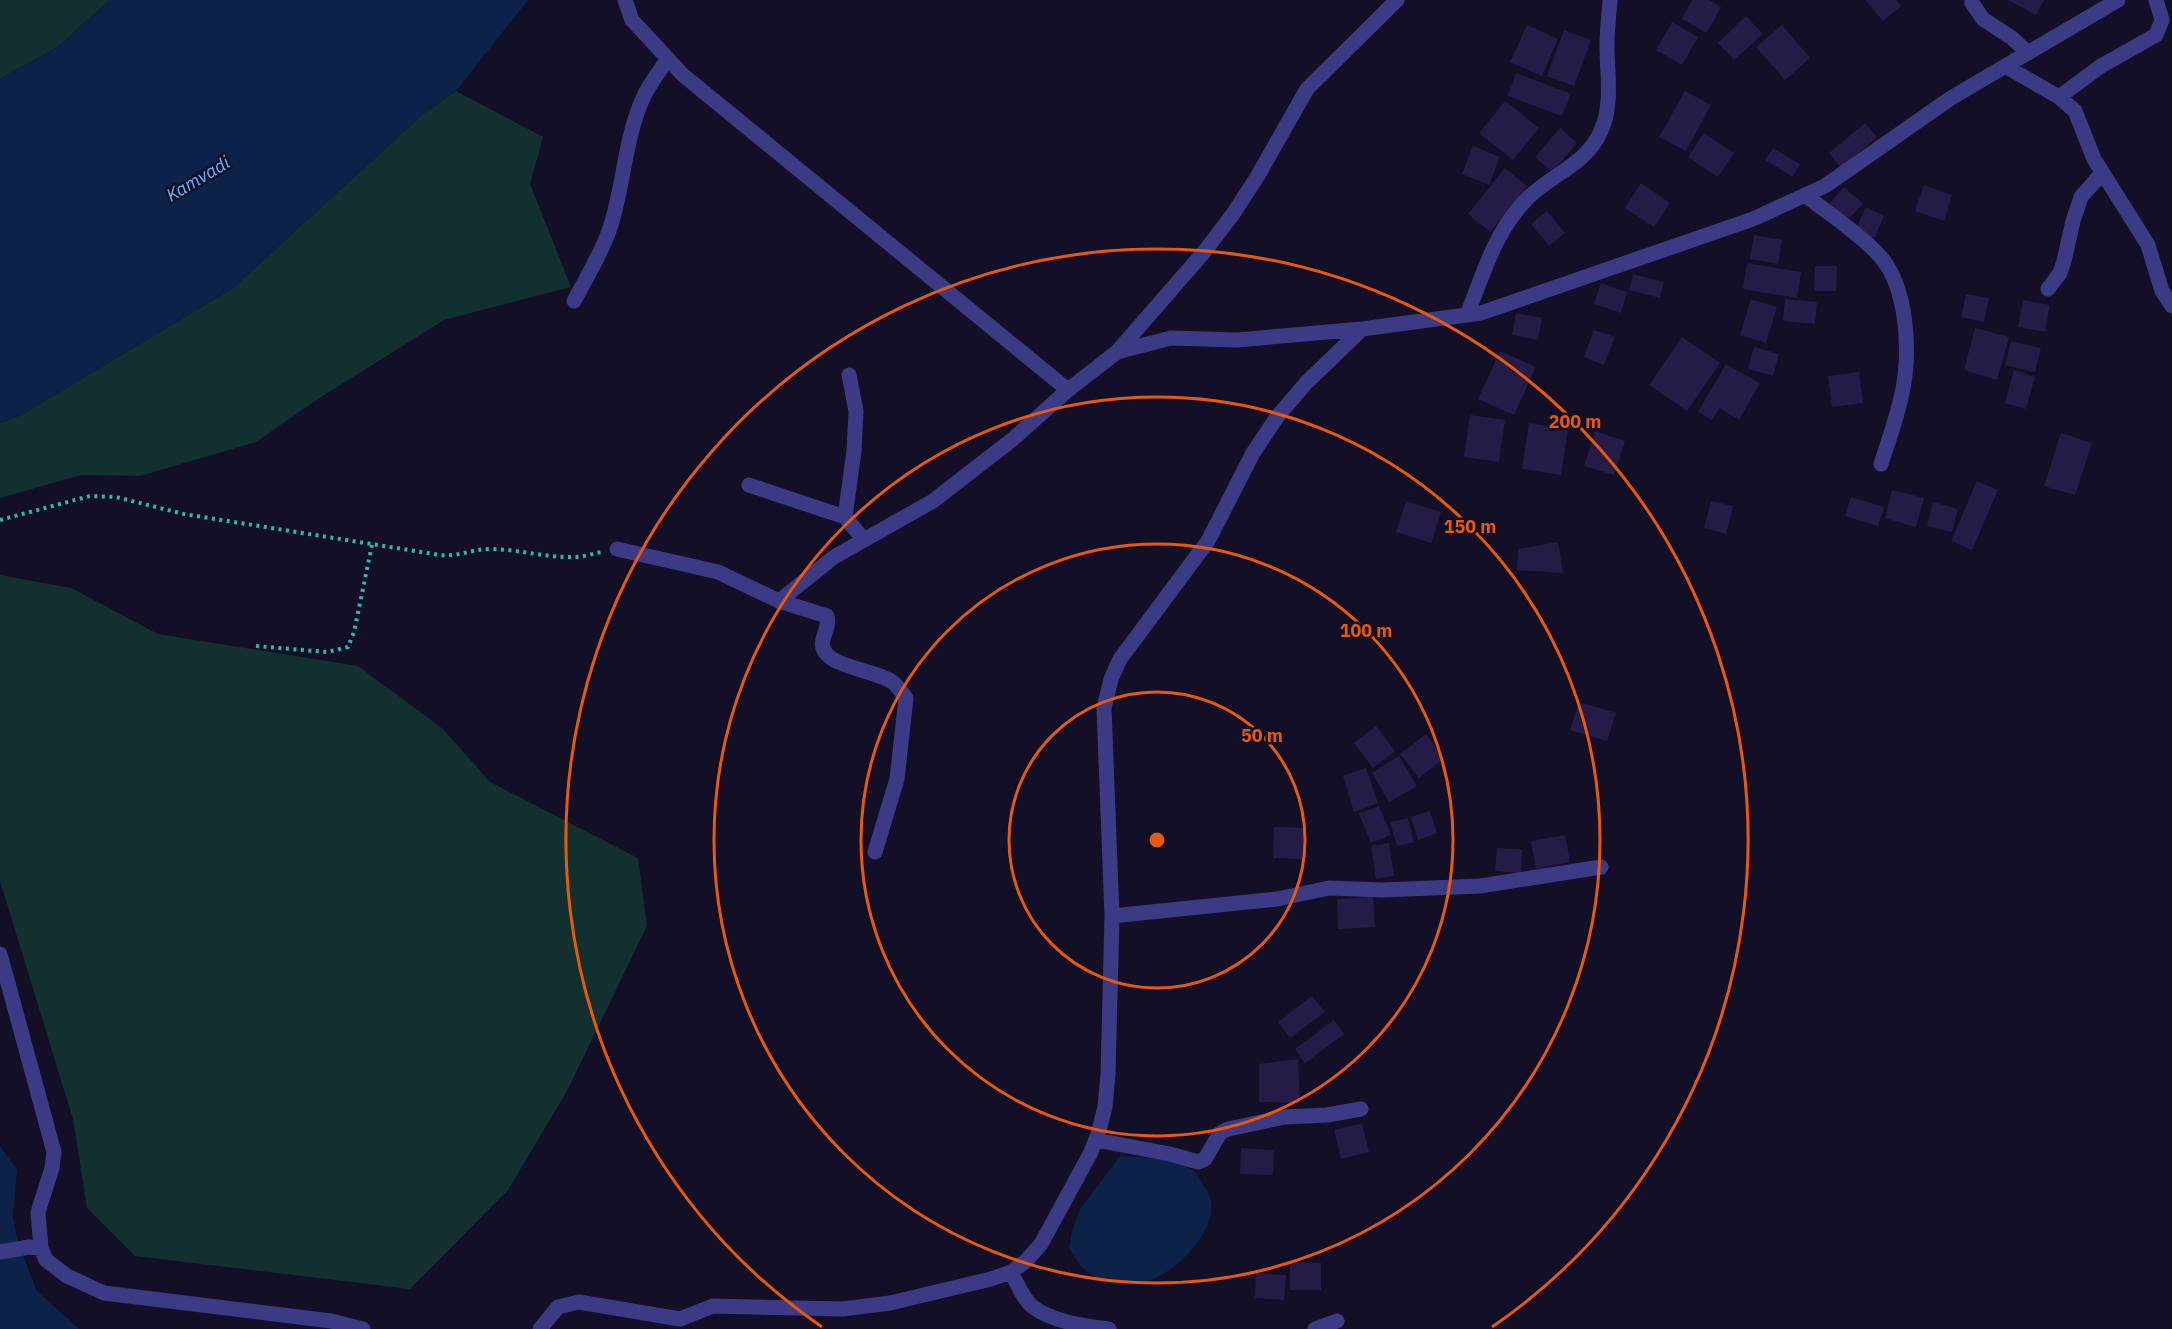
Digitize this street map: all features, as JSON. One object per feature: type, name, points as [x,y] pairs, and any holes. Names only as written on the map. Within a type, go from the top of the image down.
[{"type":"street","points":[[626,0],[632,20],[668,60],[1068,390]]},
{"type":"street","points":[[779,601],[834,557],[933,501],[1013,439],[1068,390],[1117,352],[1204,252],[1233,214],[1257,177],[1307,89],[1397,0]]},
{"type":"street","points":[[1467,315],[1499,235],[1512,216],[1527,199],[1577,163],[1591,148],[1601,131],[1608,109],[1607,46],[1610,0]]},
{"type":"street","points":[[1972,0],[1983,19],[2012,38],[2028,53]]},
{"type":"street","points":[[1117,352],[1171,338],[1237,340],[1362,329],[1481,313],[1754,219],[1825,186],[1951,98],[2118,0]]},
{"type":"street","points":[[2060,97],[2101,66],[2156,35],[2162,20],[2156,0]]},
{"type":"street","points":[[574,301],[609,230],[643,98],[668,60]]},
{"type":"street","points":[[2006,66],[2060,97],[2075,111],[2094,159],[2148,245],[2162,291],[2172,306]]},
{"type":"street","points":[[2048,289],[2060,273],[2081,197],[2102,173]]},
{"type":"street","points":[[1805,195],[1878,253],[1891,272],[1900,292],[1905,313],[1905,379],[1881,464]]},
{"type":"street","points":[[540,1329],[558,1307],[579,1302],[680,1319],[713,1306],[842,1309],[890,1303],[991,1279],[1011,1272],[1026,1261],[1041,1244],[1096,1140],[1105,1107],[1112,916],[1111,842],[1104,708],[1111,680],[1126,650],[1208,541],[1253,453],[1277,417],[1306,383],[1362,329]]},
{"type":"street","points":[[844,517],[854,451],[856,411],[849,375]]},
{"type":"street","points":[[749,485],[844,517],[864,540]]},
{"type":"street","points":[[617,549],[718,572],[779,601],[827,616],[829,622],[822,640],[824,651],[832,658],[893,682],[906,698],[897,779],[875,852]]},
{"type":"street","points":[[1112,916],[1277,899],[1329,888],[1383,890],[1480,886],[1601,867]]},
{"type":"street","points":[[0,954],[54,1152],[52,1168],[38,1212],[41,1248],[46,1260],[67,1276],[104,1293],[332,1321],[363,1329]]},
{"type":"street","points":[[1096,1140],[1170,1154],[1198,1162],[1205,1159],[1220,1133],[1228,1129],[1285,1117],[1327,1115],[1361,1109]]},
{"type":"street","points":[[0,1252],[29,1247],[41,1248]]},
{"type":"street","points":[[1011,1272],[1025,1298],[1033,1307],[1045,1314],[1071,1325],[1109,1329]]},
{"type":"street","points":[[1316,1329],[1337,1321]]},
{"type":"path","points":[[0,520],[90,496],[116,497],[184,514],[456,557],[476,549],[492,549],[577,558],[617,549]]},
{"type":"path","points":[[256,646],[327,652],[348,647],[354,632],[372,545]]},
{"type":"green space","points":[[0,0],[110,0],[56,48],[0,79]]},
{"type":"green space","points":[[456,91],[543,137],[530,184],[571,287],[444,320],[318,399],[256,442],[140,476],[81,475],[0,498],[0,423],[21,415],[233,288],[423,114]]},
{"type":"green space","points":[[0,575],[71,588],[158,634],[358,666],[443,729],[490,782],[638,858],[647,926],[567,1091],[508,1190],[410,1289],[135,1256],[87,1208],[73,1119],[0,881]]},
{"type":"water","name":"Kamvadi","points":[[110,0],[528,0],[456,91],[423,114],[233,288],[21,415],[0,423],[0,79],[56,48]]},
{"type":"water","points":[[0,1146],[17,1170],[13,1218],[18,1243],[37,1291],[79,1329],[0,1329]]},
{"type":"water","points":[[1121,1155],[1160,1159],[1188,1168],[1197,1174],[1211,1200],[1210,1219],[1205,1230],[1185,1257],[1158,1277],[1143,1283],[1127,1285],[1112,1284],[1096,1278],[1082,1267],[1069,1248],[1080,1209]]},
{"type":"building","points":[[1692,0],[1709,0],[1721,7],[1707,33],[1682,19]]},
{"type":"building","points":[[1865,0],[1896,0],[1901,6],[1883,21]]},
{"type":"building","points":[[2008,0],[2044,0],[2036,15]]},
{"type":"building","points":[[1746,16],[1763,34],[1734,60],[1718,43]]},
{"type":"building","points":[[1672,22],[1698,37],[1682,65],[1656,50]]},
{"type":"building","points":[[1527,25],[1558,39],[1542,76],[1510,62]]},
{"type":"building","points":[[1782,25],[1810,58],[1785,80],[1756,47]]},
{"type":"building","points":[[1564,30],[1591,40],[1574,86],[1547,76]]},
{"type":"building","points":[[1516,73],[1571,94],[1562,116],[1508,96]]},
{"type":"building","points":[[1685,91],[1711,105],[1686,151],[1659,137]]},
{"type":"building","points":[[1505,101],[1539,128],[1513,160],[1479,133]]},
{"type":"building","points":[[1865,123],[1877,137],[1841,168],[1829,153]]},
{"type":"building","points":[[1560,128],[1577,143],[1552,172],[1535,157]]},
{"type":"building","points":[[1704,133],[1734,153],[1718,177],[1688,157]]},
{"type":"building","points":[[1473,146],[1500,157],[1489,185],[1462,174]]},
{"type":"building","points":[[1773,148],[1800,164],[1793,177],[1765,160]]},
{"type":"building","points":[[1505,168],[1527,186],[1490,232],[1468,214]]},
{"type":"building","points":[[1641,183],[1670,203],[1654,227],[1625,208]]},
{"type":"building","points":[[1924,185],[1952,195],[1944,221],[1915,211]]},
{"type":"building","points":[[1844,187],[1863,204],[1846,222],[1828,205]]},
{"type":"building","points":[[1866,207],[1884,216],[1874,239],[1855,230]]},
{"type":"building","points":[[1547,211],[1565,233],[1549,246],[1531,224]]},
{"type":"building","points":[[1754,235],[1782,240],[1778,264],[1750,259]]},
{"type":"building","points":[[1747,263],[1801,272],[1797,298],[1743,289]]},
{"type":"building","points":[[1815,266],[1837,266],[1836,291],[1814,291]]},
{"type":"building","points":[[1633,274],[1664,282],[1660,298],[1629,290]]},
{"type":"building","points":[[1601,283],[1627,292],[1621,313],[1594,304]]},
{"type":"building","points":[[1966,294],[1989,298],[1984,322],[1961,317]]},
{"type":"building","points":[[1751,299],[1777,307],[1766,343],[1740,335]]},
{"type":"building","points":[[1785,299],[1817,302],[1815,324],[1783,321]]},
{"type":"building","points":[[2023,300],[2050,305],[2045,332],[2018,327]]},
{"type":"building","points":[[1516,313],[1542,318],[1538,340],[1512,335]]},
{"type":"building","points":[[1975,328],[2009,337],[1997,380],[1964,370]]},
{"type":"building","points":[[1594,330],[1615,337],[1604,365],[1584,357]]},
{"type":"building","points":[[1682,337],[1720,363],[1687,411],[1649,385]]},
{"type":"building","points":[[2011,341],[2041,348],[2035,372],[2005,365]]},
{"type":"building","points":[[1754,347],[1779,354],[1773,376],[1748,369]]},
{"type":"building","points":[[1500,351],[1536,367],[1514,415],[1478,399]]},
{"type":"building","points":[[1726,364],[1760,383],[1739,420],[1719,408],[1712,420],[1698,412]]},
{"type":"building","points":[[2014,370],[2035,377],[2026,409],[2005,403]]},
{"type":"building","points":[[1859,372],[1863,403],[1832,407],[1828,376]]},
{"type":"building","points":[[1470,415],[1505,420],[1499,462],[1464,457]]},
{"type":"building","points":[[1529,423],[1568,429],[1561,475],[1522,469]]},
{"type":"building","points":[[1595,431],[1625,441],[1614,475],[1584,466]]},
{"type":"building","points":[[2061,433],[2092,443],[2075,495],[2044,486]]},
{"type":"building","points":[[1977,481],[1998,490],[1972,550],[1951,541]]},
{"type":"building","points":[[1892,490],[1924,498],[1916,527],[1885,518]]},
{"type":"building","points":[[1851,497],[1884,507],[1878,526],[1845,516]]},
{"type":"building","points":[[1406,501],[1441,512],[1431,543],[1396,532]]},
{"type":"building","points":[[1711,501],[1733,506],[1726,534],[1704,528]]},
{"type":"building","points":[[1933,502],[1958,509],[1952,532],[1927,526]]},
{"type":"building","points":[[1558,542],[1563,573],[1517,570],[1518,549]]},
{"type":"building","points":[[1579,702],[1616,713],[1607,741],[1570,730]]},
{"type":"building","points":[[1376,726],[1395,751],[1373,768],[1354,743]]},
{"type":"building","points":[[1426,734],[1444,758],[1419,778],[1400,754]]},
{"type":"building","points":[[1399,756],[1417,786],[1389,802],[1372,773]]},
{"type":"building","points":[[1366,768],[1378,803],[1354,812],[1343,776]]},
{"type":"building","points":[[1379,806],[1391,835],[1371,843],[1359,814]]},
{"type":"building","points":[[1430,811],[1437,833],[1418,840],[1411,817]]},
{"type":"building","points":[[1408,818],[1414,842],[1397,846],[1390,822]]},
{"type":"building","points":[[1274,827],[1304,828],[1303,859],[1273,858]]},
{"type":"building","points":[[1565,835],[1570,862],[1536,869],[1531,841]]},
{"type":"building","points":[[1389,843],[1394,876],[1376,879],[1371,846]]},
{"type":"building","points":[[1497,848],[1522,849],[1521,873],[1495,871]]},
{"type":"building","points":[[1373,897],[1375,927],[1338,929],[1337,899]]},
{"type":"building","points":[[1312,996],[1325,1012],[1290,1038],[1278,1022]]},
{"type":"building","points":[[1334,1020],[1344,1034],[1305,1063],[1295,1049]]},
{"type":"building","points":[[1298,1059],[1300,1103],[1259,1102],[1259,1064]]},
{"type":"building","points":[[1362,1123],[1369,1152],[1341,1159],[1334,1130]]},
{"type":"building","points":[[1241,1148],[1274,1150],[1273,1175],[1240,1174]]},
{"type":"building","points":[[1290,1262],[1321,1263],[1321,1290],[1290,1290]]},
{"type":"building","points":[[1256,1273],[1286,1275],[1284,1300],[1255,1298]]}]
